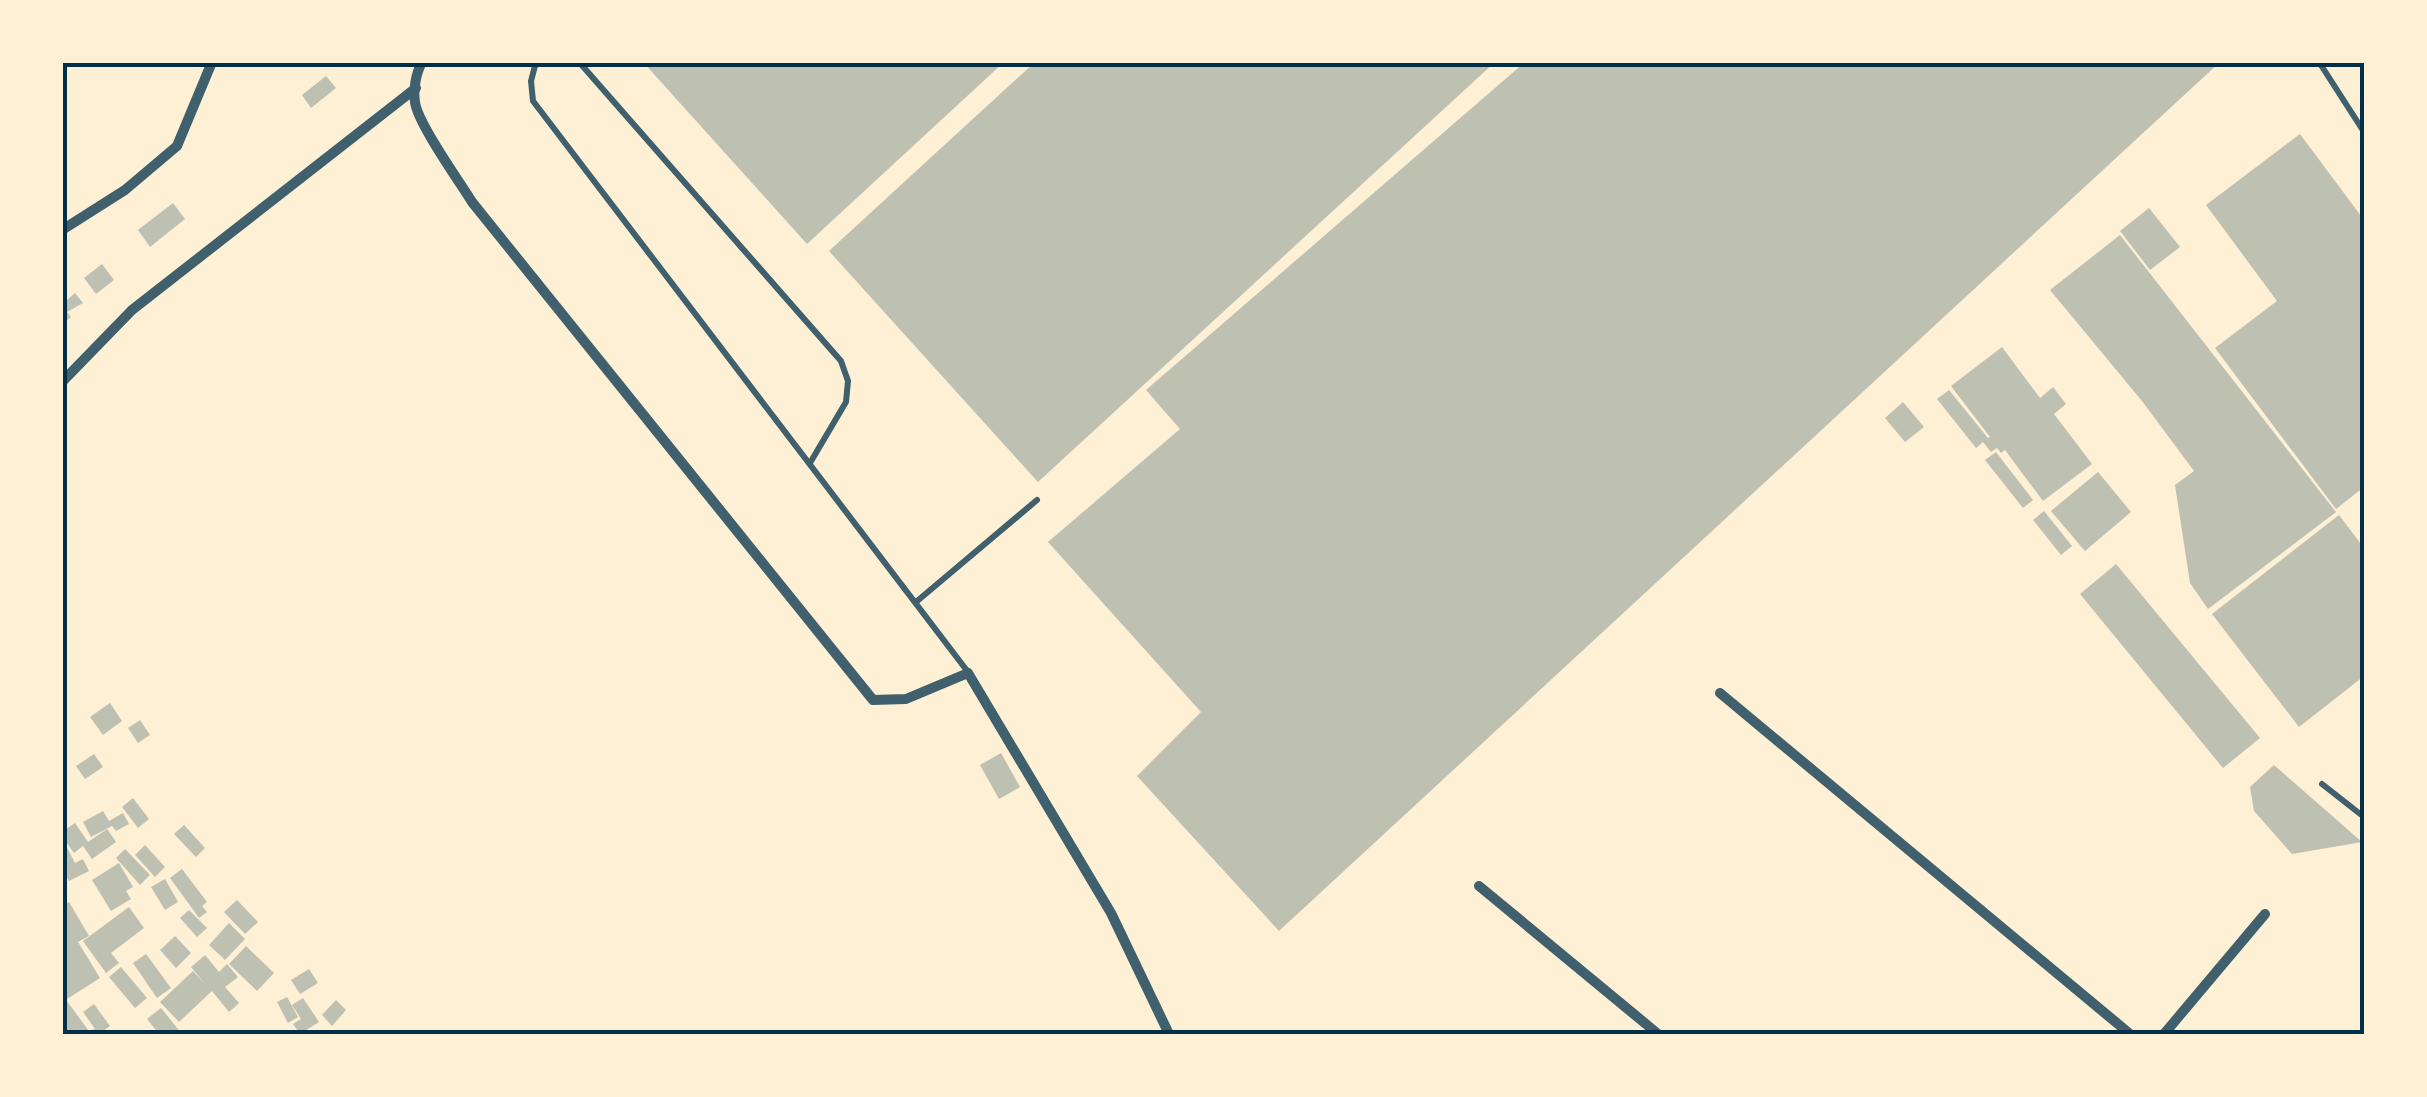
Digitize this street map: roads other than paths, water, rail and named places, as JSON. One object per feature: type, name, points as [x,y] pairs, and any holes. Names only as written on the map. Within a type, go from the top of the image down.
[{"type":"street","points":[[62,230],[125,190],[177,146],[212,62]]},
{"type":"street","points":[[422,62],[417,72],[415,105],[472,202],[873,700],[906,699],[968,673],[1111,913],[1169,1034]]},
{"type":"street","points":[[62,382],[132,310],[416,88]]},
{"type":"street","points":[[1720,693],[2130,1034]]},
{"type":"street","points":[[1479,886],[1658,1034]]},
{"type":"street","points":[[2164,1034],[2265,914]]},
{"type":"lane","points":[[536,62],[531,80],[533,101],[968,673]]},
{"type":"lane","points":[[579,62],[841,360],[848,382],[846,402],[810,463]]},
{"type":"lane","points":[[2319,62],[2364,132]]},
{"type":"lane","points":[[916,602],[1036,500]]},
{"type":"lane","points":[[2322,784],[2364,817]]}]
